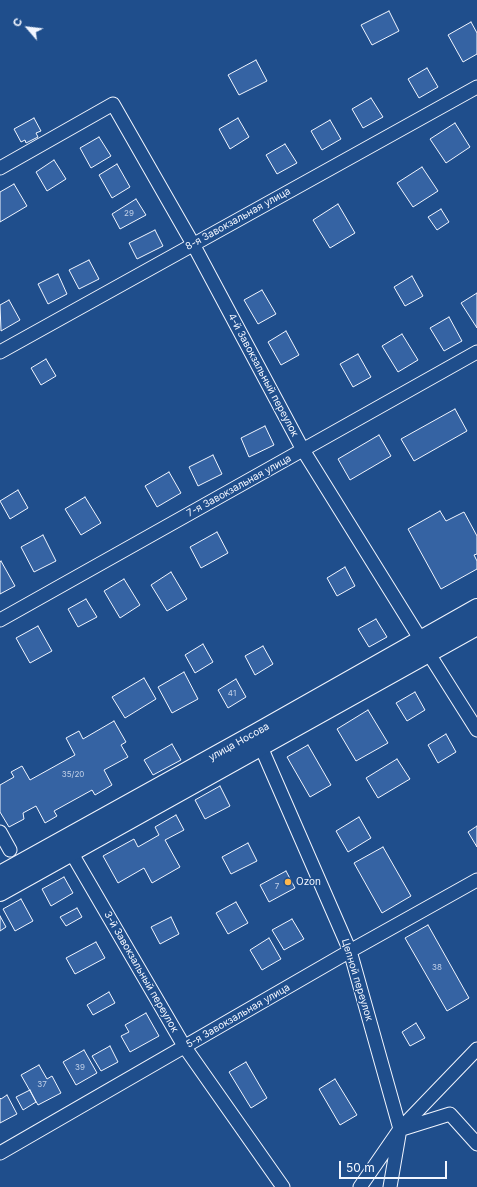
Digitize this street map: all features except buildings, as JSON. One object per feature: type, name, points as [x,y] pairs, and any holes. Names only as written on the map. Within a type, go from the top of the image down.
[{"type":"main road","name":"улица Носова","points":[[425,647],[477,608]]},
{"type":"main road","name":"улица Носова","points":[[0,892],[68,846],[425,647],[477,626]]},
{"type":"main road","name":"улица Носова","points":[[0,875],[68,846]]},
{"type":"street","name":"8-я Завокзальная улица","points":[[0,352],[477,87]]},
{"type":"street","name":"4-й Завокзальный переулок","points":[[0,168],[114,104],[193,244],[303,450],[477,730]]},
{"type":"street","name":"7-я Завокзальная улица","points":[[0,620],[477,352]]},
{"type":"street","name":"Цепной переулок","points":[[259,740],[350,951],[400,1129]]},
{"type":"street","points":[[0,832],[10,850]]},
{"type":"street","name":"3-й Завокзальный переулок","points":[[68,846],[184,1046],[283,1187]]},
{"type":"street","name":"5-я Завокзальная улица","points":[[0,1153],[184,1046],[477,880]]},
{"type":"street","points":[[360,1187],[400,1129],[477,1049]]},
{"type":"street","points":[[400,1129],[450,1114],[477,1144]]},
{"type":"street","points":[[390,1187],[400,1129]]},
{"type":"place","name":"Ozon","points":[[288,882]]}]
